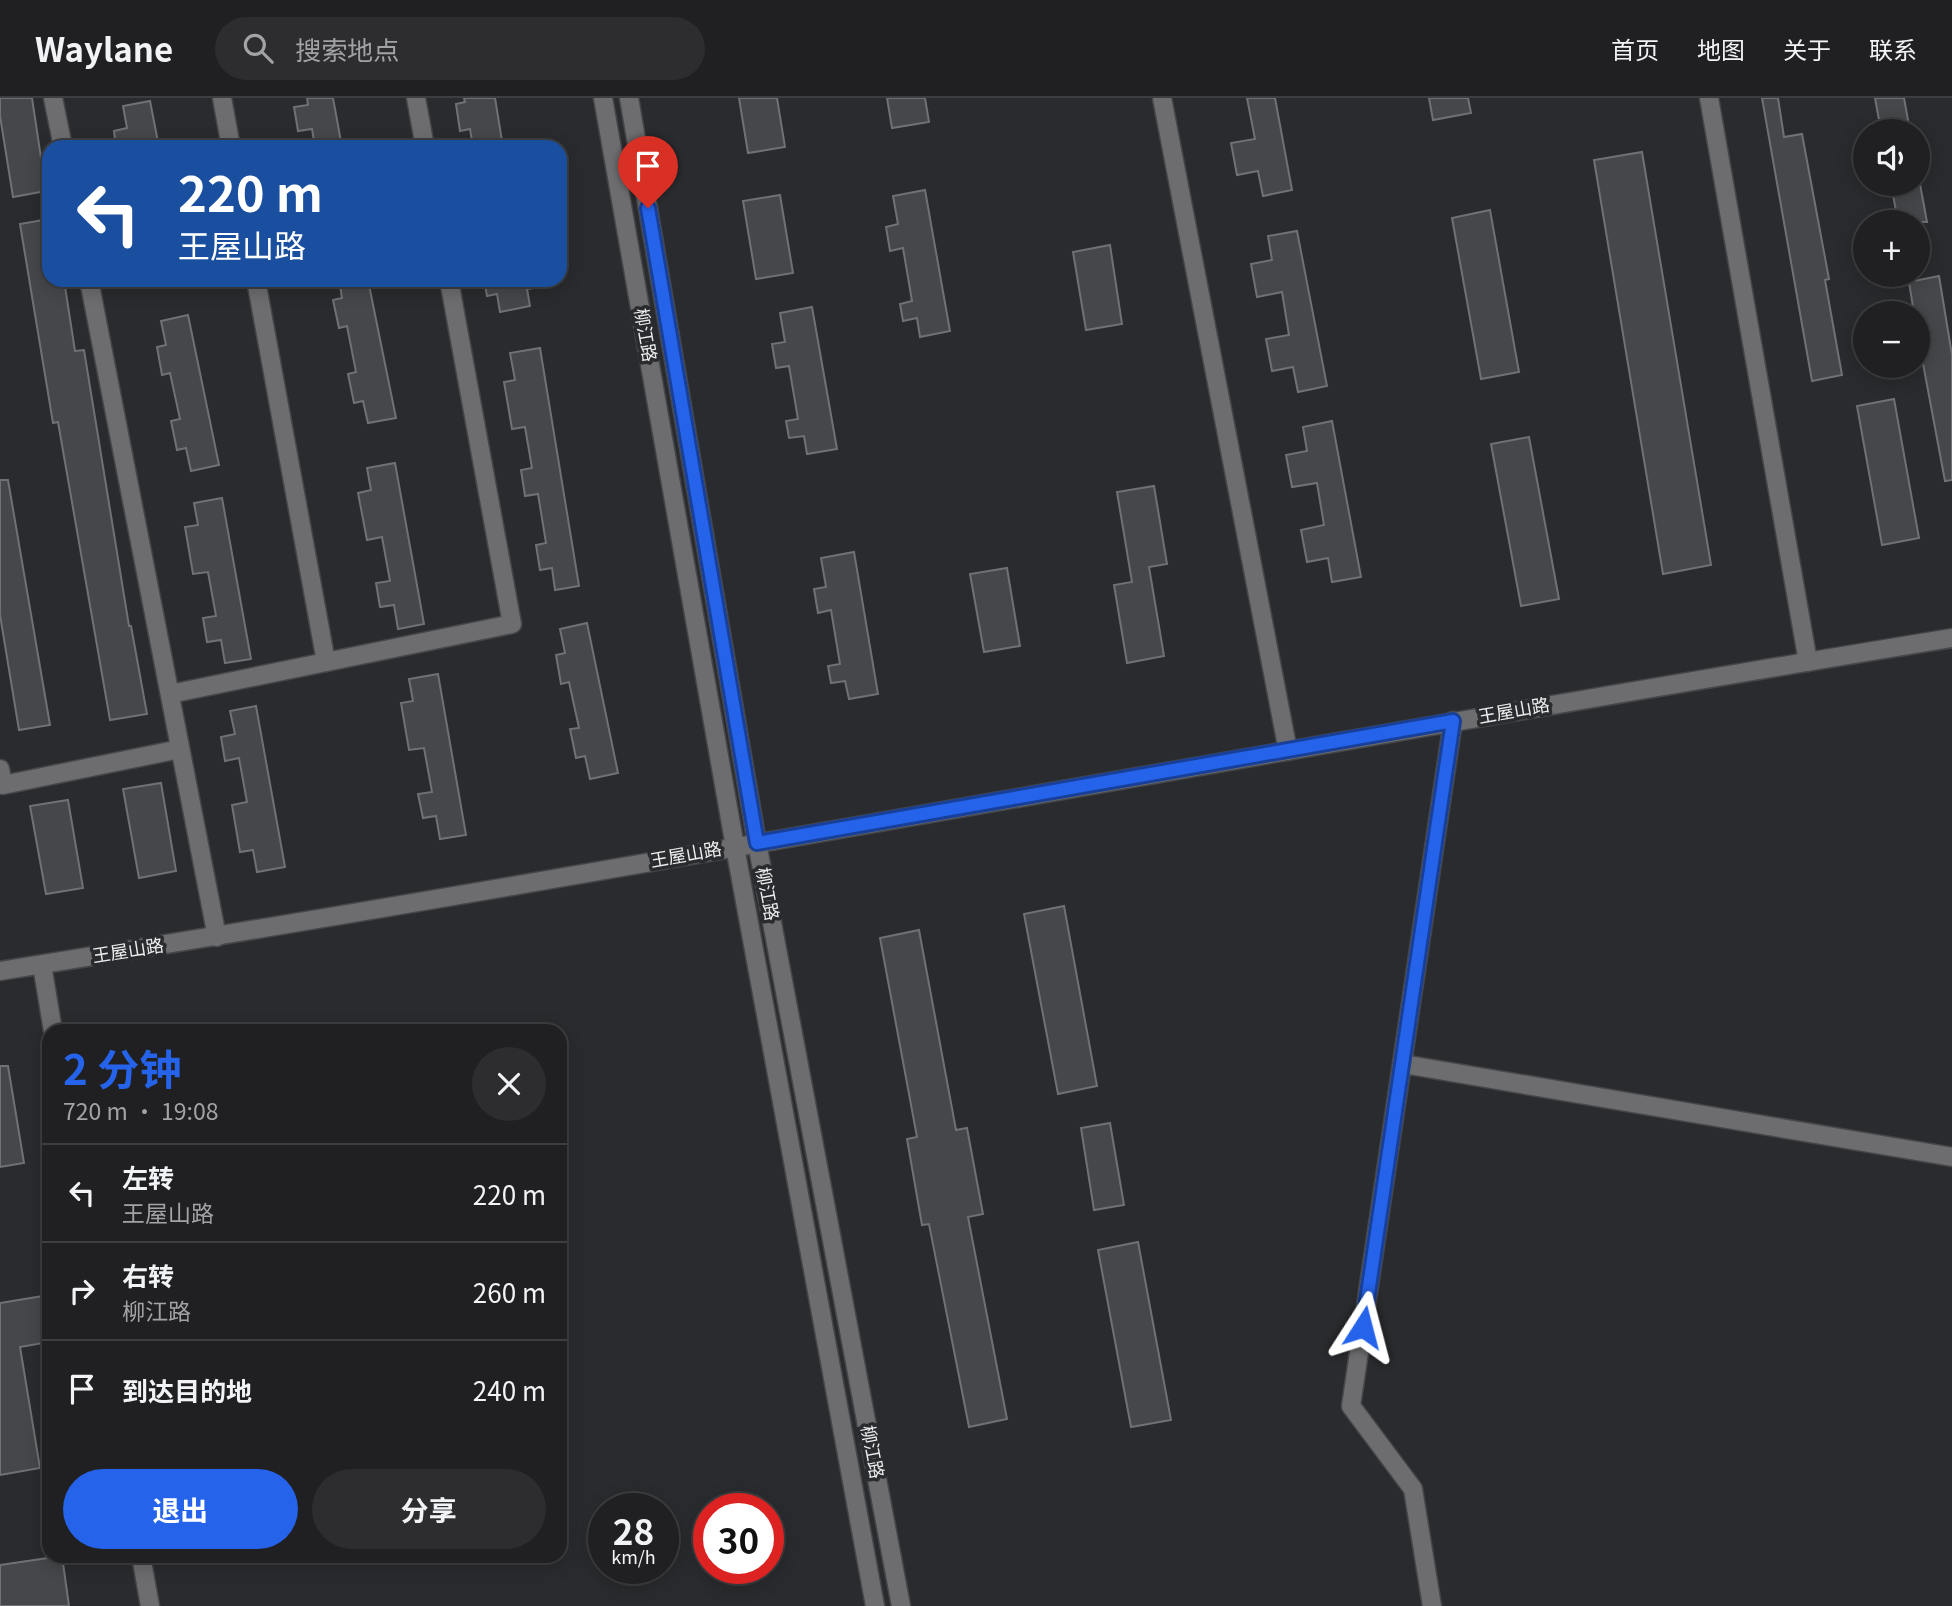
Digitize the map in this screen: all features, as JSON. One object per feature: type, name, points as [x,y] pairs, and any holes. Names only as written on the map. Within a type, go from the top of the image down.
[{"type":"street","points":[[53,98],[62,140]]},
{"type":"street","points":[[222,98],[230,140]]},
{"type":"street","points":[[416,98],[424,140]]},
{"type":"street","name":"柳江路","points":[[603,98],[735,847],[875,1606]]},
{"type":"street","name":"柳江路","points":[[629,98],[757,843],[901,1606]]},
{"type":"street","points":[[1162,98],[1288,751]]},
{"type":"street","points":[[1709,98],[1808,662]]},
{"type":"street","points":[[90,287],[217,937]]},
{"type":"street","points":[[257,287],[326,662]]},
{"type":"street","points":[[170,694],[512,624],[450,287]]},
{"type":"street","name":"王屋山路","points":[[0,971],[217,937],[1453,721],[1952,638]]},
{"type":"street","points":[[1432,1606],[1413,1489],[1351,1406],[1453,721]]},
{"type":"street","points":[[0,769],[3,785],[180,749]]},
{"type":"street","points":[[42,965],[52,1024]]},
{"type":"street","points":[[1403,1064],[1952,1157]]},
{"type":"street","points":[[142,1563],[150,1606]]},
{"type":"building","points":[[0,98],[32,98],[42,164],[42,192],[13,197],[0,116]]},
{"type":"building","points":[[307,98],[333,98],[341,140],[314,140],[312,129],[298,131],[294,107],[308,105]]},
{"type":"building","points":[[464,98],[495,98],[502,140],[472,140],[470,129],[460,131],[456,104],[465,102]]},
{"type":"building","points":[[739,98],[777,98],[785,147],[748,153]]},
{"type":"building","points":[[887,98],[925,98],[929,122],[892,128]]},
{"type":"building","points":[[1247,98],[1275,98],[1292,190],[1263,196],[1258,171],[1237,175],[1231,143],[1255,139]]},
{"type":"building","points":[[1429,98],[1468,98],[1471,113],[1433,120]]},
{"type":"building","points":[[1762,98],[1778,98],[1784,137],[1802,134],[1829,279],[1825,280],[1842,375],[1812,381]]},
{"type":"building","points":[[1875,98],[1904,98],[1908,119],[1879,119]]},
{"type":"building","points":[[150,101],[158,140],[115,140],[114,131],[127,128],[123,106]]},
{"type":"building","points":[[1642,152],[1711,565],[1663,574],[1594,160]]},
{"type":"building","points":[[925,190],[950,331],[920,337],[917,318],[903,321],[900,304],[912,301],[903,248],[890,251],[886,227],[898,224],[893,196]]},
{"type":"building","points":[[780,195],[793,273],[756,279],[743,201]]},
{"type":"building","points":[[1893,196],[1922,196],[1925,210],[1896,210]]},
{"type":"building","points":[[1490,210],[1519,372],[1481,379],[1452,218]]},
{"type":"building","points":[[42,220],[42,287],[65,287],[75,351],[84,350],[129,626],[147,714],[110,720],[58,422],[53,423],[20,224]]},
{"type":"building","points":[[1297,231],[1327,386],[1298,392],[1293,367],[1272,371],[1266,339],[1289,335],[1282,292],[1257,297],[1251,264],[1272,260],[1268,236]]},
{"type":"building","points":[[1110,245],[1122,324],[1086,330],[1073,252]]},
{"type":"building","points":[[1939,276],[1952,355],[1952,480],[1945,481],[1926,378],[1930,378],[1930,301],[1912,301],[1910,287],[1930,287],[1930,278]]},
{"type":"building","points":[[340,287],[369,287],[396,418],[368,423],[363,401],[354,403],[348,374],[356,372],[347,326],[339,328],[333,300],[342,298]]},
{"type":"building","points":[[485,287],[534,287],[527,289],[530,306],[500,312],[497,294],[487,296]]},
{"type":"building","points":[[812,307],[837,449],[807,454],[804,436],[789,438],[786,421],[798,419],[789,366],[776,368],[772,344],[785,342],[780,313]]},
{"type":"building","points":[[188,315],[219,465],[191,471],[186,448],[177,450],[171,421],[180,419],[170,373],[162,375],[157,347],[166,345],[161,321]]},
{"type":"building","points":[[540,348],[579,586],[555,590],[552,568],[540,570],[536,545],[546,543],[538,494],[525,496],[521,470],[532,468],[525,427],[512,429],[504,382],[515,380],[510,353]]},
{"type":"building","points":[[1894,399],[1919,538],[1882,545],[1857,406]]},
{"type":"building","points":[[1332,421],[1361,577],[1332,582],[1328,558],[1307,562],[1301,530],[1324,525],[1317,483],[1292,487],[1286,455],[1307,451],[1303,427]]},
{"type":"building","points":[[1529,437],[1559,599],[1521,606],[1491,444]]},
{"type":"building","points":[[395,463],[424,624],[398,629],[394,605],[380,607],[376,583],[390,581],[382,537],[367,540],[358,493],[371,490],[367,468]]},
{"type":"building","points":[[0,480],[8,480],[50,725],[19,730],[0,615]]},
{"type":"building","points":[[1154,486],[1167,564],[1149,567],[1164,656],[1127,663],[1114,585],[1132,582],[1117,492]]},
{"type":"building","points":[[222,498],[251,659],[225,663],[221,640],[207,642],[203,618],[216,616],[208,572],[193,574],[185,527],[198,525],[194,503]]},
{"type":"building","points":[[854,552],[878,694],[849,699],[845,681],[831,683],[828,666],[840,664],[831,610],[818,613],[814,589],[826,587],[821,558]]},
{"type":"building","points":[[1007,568],[1020,646],[984,652],[970,574]]},
{"type":"building","points":[[587,623],[618,773],[590,779],[585,756],[576,758],[570,729],[579,728],[569,682],[561,684],[556,655],[565,653],[560,629]]},
{"type":"building","points":[[438,674],[466,835],[440,839],[436,816],[423,818],[418,794],[432,792],[424,748],[409,750],[401,703],[413,701],[409,679]]},
{"type":"building","points":[[256,706],[285,867],[257,872],[253,850],[240,852],[232,805],[247,802],[239,758],[225,761],[221,737],[235,734],[230,711]]},
{"type":"building","points":[[161,783],[176,871],[139,878],[123,789]]},
{"type":"building","points":[[68,800],[83,888],[46,894],[30,806]]},
{"type":"building","points":[[1064,906],[1097,1086],[1058,1094],[1024,914]]},
{"type":"building","points":[[919,930],[956,1130],[967,1128],[983,1214],[968,1217],[1007,1419],[969,1427],[929,1224],[922,1225],[907,1139],[917,1137],[880,938]]},
{"type":"building","points":[[0,1066],[8,1066],[24,1163],[0,1167]]},
{"type":"building","points":[[1110,1123],[1124,1205],[1094,1210],[1081,1128]]},
{"type":"building","points":[[1138,1242],[1171,1420],[1131,1427],[1098,1250]]},
{"type":"building","points":[[42,1296],[42,1343],[20,1347],[40,1468],[0,1475],[0,1303]]},
{"type":"building","points":[[42,1559],[42,1563],[63,1563],[69,1606],[0,1606],[0,1565]]},
{"type":"route","points":[[648,208],[757,843],[1453,721],[1363,1327]]}]
